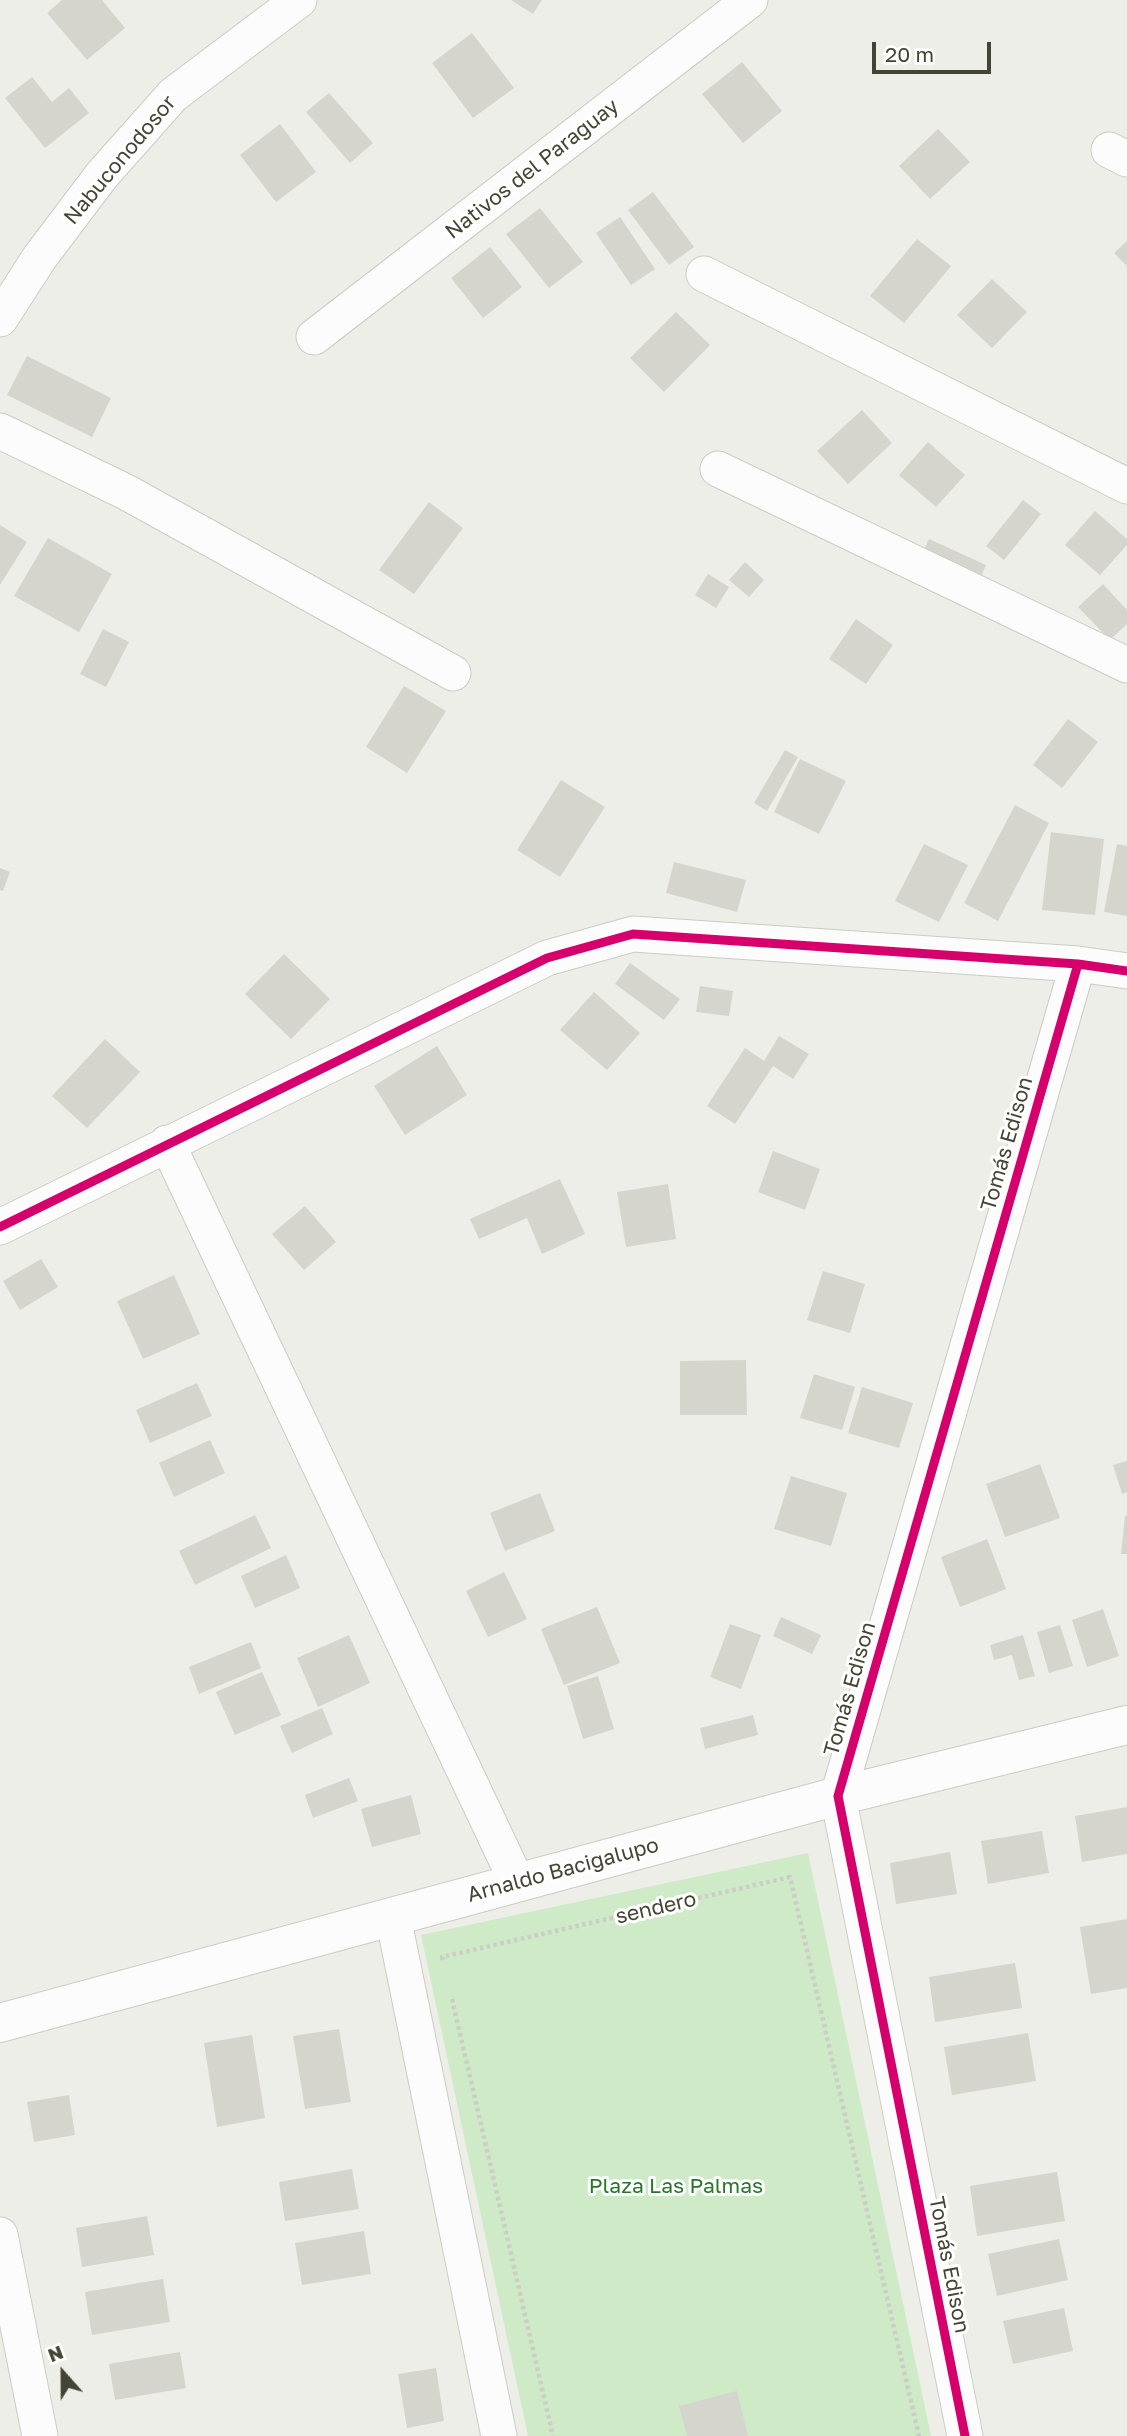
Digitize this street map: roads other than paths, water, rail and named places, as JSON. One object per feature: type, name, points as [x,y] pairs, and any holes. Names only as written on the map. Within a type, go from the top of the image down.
[{"type":"street","name":"Nabuconodosor","points":[[0,318],[40,257],[102,175],[173,95],[299,0]]},
{"type":"street","name":"Nativos del Paraguay","points":[[314,337],[750,0]]},
{"type":"street","points":[[704,274],[1127,486]]},
{"type":"street","points":[[0,431],[126,492],[453,673]]},
{"type":"street","points":[[718,469],[1127,665]]},
{"type":"street","points":[[0,1227],[547,958],[633,934],[1078,964],[1127,971]]},
{"type":"street","name":"Tomás Edison","points":[[965,2436],[838,1796],[1078,964]]},
{"type":"street","points":[[167,1143],[517,1882]]},
{"type":"street","name":"Arnaldo Bacigalupo","points":[[0,2023],[838,1796],[1127,1725]]},
{"type":"street","points":[[393,1917],[499,2436]]},
{"type":"street","points":[[0,2235],[40,2436]]},
{"type":"park label","name":"Plaza Las Palmas","points":[[676,2186]]}]
